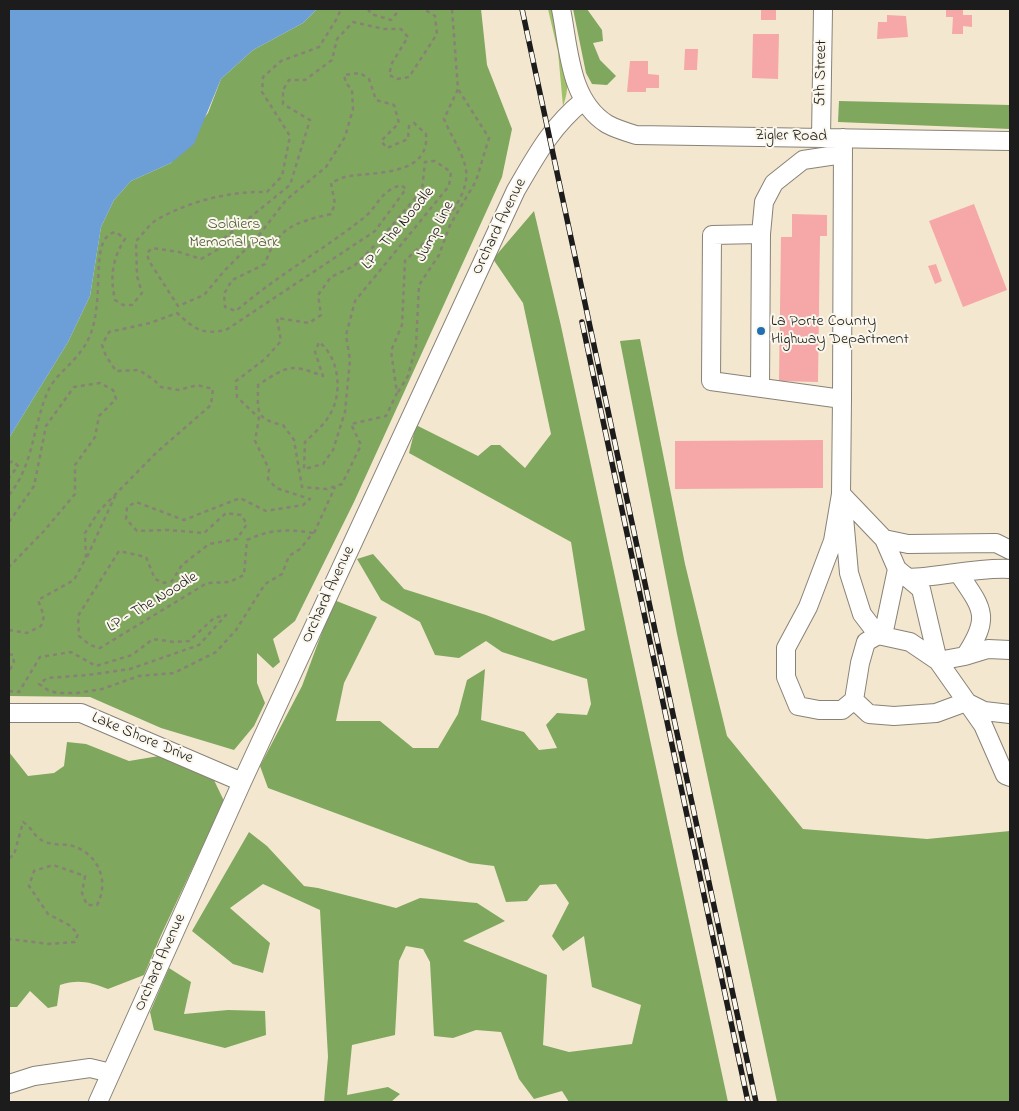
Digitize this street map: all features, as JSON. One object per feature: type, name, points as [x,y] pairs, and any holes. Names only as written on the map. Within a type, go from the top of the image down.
[{"type":"street","points":[[561,9],[577,86],[583,101]]},
{"type":"street","name":"5th Street","points":[[821,138],[823,9]]},
{"type":"street","name":"Zigler Road","points":[[583,101],[605,123],[636,135],[821,138],[843,146],[1010,141]]},
{"type":"street","name":"Orchard Avenue","points":[[98,1102],[242,782],[516,190],[549,134],[564,116],[583,101]]},
{"type":"street","points":[[760,387],[761,234],[764,202],[774,184],[803,160],[843,146],[841,494],[849,574],[862,614],[878,635],[910,642],[938,661],[988,649],[1010,650]]},
{"type":"street","points":[[761,234],[712,235],[711,381],[842,399]]},
{"type":"street","points":[[841,494],[884,539],[902,574],[921,589],[938,661],[982,725],[1005,775],[1010,777]]},
{"type":"street","points":[[841,494],[833,540],[808,607],[786,648],[786,676],[798,706],[819,710],[842,710],[854,700],[860,663],[866,642],[878,635],[885,626],[902,574]]},
{"type":"street","points":[[884,539],[908,544],[996,543],[1010,550]]},
{"type":"street","points":[[902,574],[958,574],[994,568],[1010,569]]},
{"type":"street","points":[[958,574],[981,606],[979,635],[965,656]]},
{"type":"street","points":[[854,700],[868,714],[894,716],[936,714],[966,702]]},
{"type":"street","points":[[966,702],[984,712],[1010,714]]},
{"type":"street","name":"Lake Shore Drive","points":[[9,713],[80,713],[141,737],[242,782]]},
{"type":"street","points":[[9,1084],[34,1076],[90,1068],[111,1073]]},
{"type":"path","points":[[9,495],[20,482],[49,388],[83,350],[96,319],[100,258],[104,238],[116,232],[125,239],[113,262],[112,285],[115,300],[123,305],[132,305],[142,293],[137,276],[136,241],[156,219],[206,199],[252,192],[267,192],[282,176],[290,136],[262,92],[263,77],[281,61],[319,47],[341,9]]},
{"type":"path","points":[[368,9],[371,14],[391,20],[400,9]]},
{"type":"path","name":"LP - The Noodle","points":[[86,558],[84,533],[99,511],[158,452],[211,405],[213,389],[198,384],[178,390],[161,387],[139,370],[116,371],[106,356],[102,345],[109,332],[150,323],[177,313],[194,328],[210,333],[226,330],[375,231],[406,189],[401,185],[388,189],[363,219],[257,293],[236,311],[225,307],[224,294],[232,280],[265,264],[270,250],[291,225],[331,214],[335,204],[331,183],[347,176],[407,167],[422,157],[427,144],[426,134],[414,123],[409,126],[408,139],[386,148],[382,140],[398,123],[394,104],[376,100],[369,79],[360,73],[344,75],[346,83],[352,90],[353,109],[345,137],[326,167],[286,200],[256,239],[225,270],[204,295],[178,306],[149,261],[147,253],[152,248],[179,252],[201,259],[217,250],[222,240],[290,185],[310,120],[283,104],[283,90],[289,80],[305,80],[332,60],[337,39],[354,22],[384,29],[401,29],[408,37],[392,62],[389,75],[397,79],[409,77],[437,34],[435,16],[424,9]]},
{"type":"path","name":"LP - The Noodle","points":[[397,393],[391,351],[402,325],[405,261],[433,234],[461,199],[465,184],[466,166],[444,119],[458,89],[452,9]]},
{"type":"path","name":"Jump Line","points":[[397,393],[408,376],[416,346],[419,285],[439,255],[450,225],[476,181],[489,138],[458,89]]},
{"type":"path","name":"LP - The Noodle","points":[[313,533],[290,530],[264,532],[247,540],[244,575],[229,582],[207,583],[100,648],[90,644],[80,636],[78,616],[119,551],[146,557],[155,580],[164,583],[172,581],[182,565],[209,544],[237,539],[247,524],[241,515],[226,513],[204,533],[168,530],[137,531],[126,519],[127,507],[136,502],[184,520],[240,498],[266,511],[303,505],[310,498],[276,488],[268,479],[269,469],[255,441],[259,418],[237,398],[236,381],[265,359],[280,342],[277,318],[309,323],[321,315],[318,295],[331,277],[354,266],[378,242],[422,190],[425,162],[435,161],[444,165],[452,172],[449,186],[354,301],[346,335],[350,360],[345,412],[333,450],[323,464],[304,469],[305,442],[329,416],[338,393],[335,368],[328,349],[319,342],[315,352],[323,376],[299,366],[282,370],[258,385],[258,411],[267,422],[283,425],[294,440],[302,486],[327,489],[335,486]]},
{"type":"path","points":[[9,522],[34,486],[46,426],[74,387],[100,383],[113,390],[116,399],[99,416],[96,437],[75,465],[75,494],[44,531],[9,567]]},
{"type":"path","points":[[313,533],[335,486],[342,484],[362,445],[350,424],[386,416],[397,393]]},
{"type":"path","points":[[9,463],[14,461],[18,466],[9,478]]},
{"type":"path","points":[[9,630],[27,633],[41,626],[44,616],[38,600],[74,580],[117,492]]},
{"type":"path","name":"LP - The Noodle","points":[[9,691],[19,692],[40,657],[71,652],[96,666],[132,655],[153,639],[174,642],[189,641],[214,618],[226,615],[199,645],[130,668],[88,675],[47,678],[39,684],[57,693],[102,689],[139,676],[174,673],[216,652],[236,630],[264,584],[282,574],[288,556],[300,548],[313,533]]},
{"type":"path","points":[[9,654],[13,655],[14,664],[9,671]]},
{"type":"path","points":[[9,858],[14,855],[23,822],[29,826],[34,837],[48,843],[76,846],[89,857],[100,868],[103,893],[97,905],[87,905],[82,893],[85,876],[53,865],[34,871],[29,886],[48,914],[69,925],[78,934],[75,942],[49,944],[9,939]]},
{"type":"green space","name":"Soldiers Memorial Park","points":[[317,9],[481,9],[487,65],[512,129],[502,177],[354,502],[295,621],[273,639],[280,662],[273,668],[257,653],[257,683],[265,703],[254,726],[234,750],[161,728],[90,697],[9,696],[9,438],[68,342],[90,296],[101,227],[114,200],[131,181],[171,163],[208,113],[221,79],[253,50],[303,23]]},
{"type":"green space","points":[[548,9],[555,9],[566,58],[568,83],[563,106],[558,52]]},
{"type":"green space","points":[[573,9],[587,9],[602,30],[603,41],[593,43],[600,60],[616,76],[607,85],[592,84],[586,73]]},
{"type":"green space","points":[[839,101],[1010,105],[1010,129],[838,122]]},
{"type":"green space","points":[[534,211],[561,326],[728,1102],[569,1102],[562,1091],[534,1099],[519,1079],[501,1032],[476,1030],[453,1038],[434,1036],[430,962],[423,949],[406,946],[399,961],[395,1035],[352,1045],[347,1095],[388,1087],[400,1094],[391,1102],[324,1102],[328,1057],[320,910],[263,884],[230,908],[270,943],[263,973],[233,964],[192,931],[249,832],[267,846],[304,886],[396,908],[420,898],[477,903],[505,921],[463,941],[547,975],[543,1045],[569,1052],[632,1044],[641,1005],[592,987],[584,936],[563,951],[552,936],[569,903],[556,884],[540,885],[527,901],[506,902],[494,866],[470,863],[268,788],[260,766],[302,686],[334,600],[377,617],[344,683],[336,721],[380,721],[413,748],[438,748],[458,714],[467,680],[485,669],[481,720],[524,732],[539,750],[557,748],[546,725],[557,713],[587,715],[591,704],[587,679],[502,652],[486,641],[459,658],[435,655],[420,622],[381,600],[357,559],[373,554],[404,589],[486,615],[553,641],[585,630],[571,542],[409,453],[416,425],[478,456],[491,445],[500,445],[525,468],[551,434],[523,303],[493,259]]},
{"type":"green space","points":[[640,339],[685,564],[727,736],[803,829],[927,839],[1010,831],[1010,1102],[777,1102],[677,634],[620,341]]},
{"type":"green space","points":[[67,742],[86,744],[129,761],[159,756],[213,778],[224,801],[144,975],[108,989],[84,982],[60,985],[57,1006],[48,1008],[30,991],[17,1007],[9,1007],[9,752],[28,776],[54,773],[64,766]]},
{"type":"green space","points":[[169,968],[191,982],[184,1014],[228,1010],[265,1011],[266,1035],[225,1048],[154,1030],[150,1012]]},
{"type":"water","points":[[9,9],[317,9],[303,23],[253,50],[221,79],[194,144],[171,163],[131,181],[114,200],[101,227],[90,296],[68,342],[9,438]]},
{"type":"building","points":[[761,9],[776,9],[776,20],[761,20]]},
{"type":"building","points":[[946,9],[963,10],[963,15],[972,15],[972,27],[963,26],[963,34],[952,34],[953,17],[946,17]]},
{"type":"building","points":[[887,15],[906,16],[908,37],[877,39],[878,22],[887,22]]},
{"type":"building","points":[[753,34],[779,34],[778,79],[752,78]]},
{"type":"building","points":[[685,49],[698,49],[697,70],[684,70]]},
{"type":"building","points":[[630,61],[648,61],[648,74],[659,75],[659,88],[646,88],[646,92],[627,92]]},
{"type":"building","points":[[974,204],[1007,290],[963,307],[929,221]]},
{"type":"building","points":[[792,214],[827,215],[827,236],[820,236],[818,382],[779,381],[781,237],[792,237]]},
{"type":"building","points":[[936,264],[942,281],[935,284],[928,266]]},
{"type":"building","points":[[823,440],[823,488],[675,489],[675,441]]},
{"type":"railway","points":[[522,9],[756,1102]]},
{"type":"railway","points":[[582,322],[748,1102]]},
{"type":"place","name":"La Porte County Highway Department","points":[[761,331]]}]
